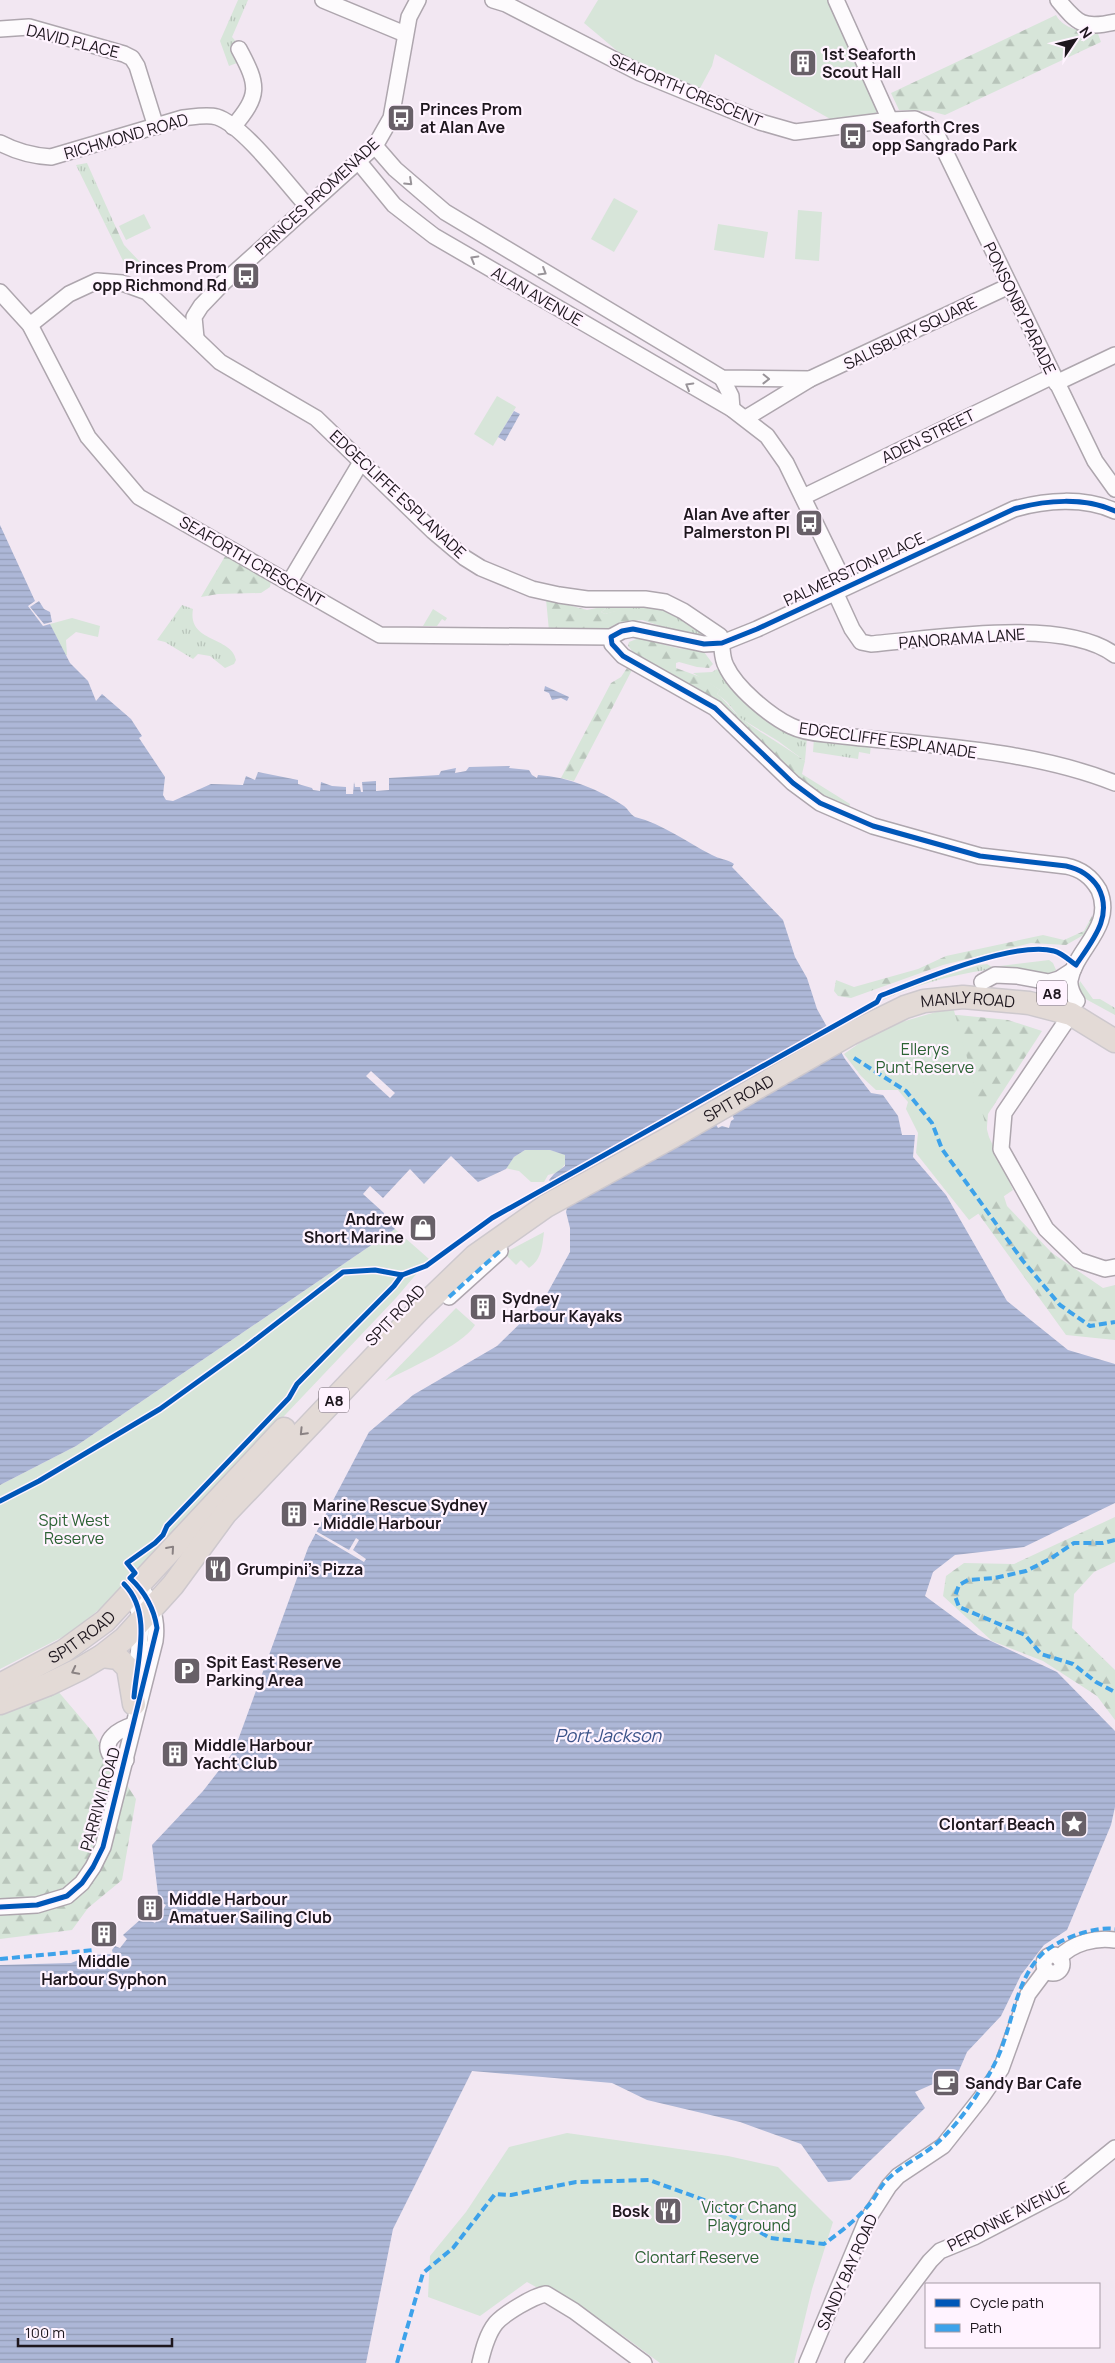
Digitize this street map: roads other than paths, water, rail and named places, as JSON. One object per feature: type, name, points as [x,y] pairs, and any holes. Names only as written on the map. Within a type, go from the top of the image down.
[{"type":"highway","name":"MANLY ROAD","points":[[972,982],[1032,988],[1115,1026]]},
{"type":"highway","name":"SPIT ROAD","points":[[0,1685],[35,1668],[85,1637],[105,1621],[252,1462],[448,1260],[492,1227],[668,1140],[906,995],[921,990],[972,982]]},
{"type":"highway","name":"MANLY ROAD","points":[[847,1030],[906,1007],[946,997],[1074,1008],[1115,1041]]},
{"type":"highway","name":"SPIT ROAD","points":[[0,1703],[49,1684],[102,1656],[125,1638],[147,1615],[225,1514],[420,1309],[475,1256],[544,1202]]},
{"type":"highway","points":[[102,1656],[118,1658],[128,1668],[134,1716]]},
{"type":"street","points":[[323,0],[406,34],[409,17],[418,0]]},
{"type":"street","name":"SEAFORTH CRESCENT","points":[[493,0],[506,4],[640,73],[760,122],[795,132],[890,120],[915,119],[928,125]]},
{"type":"street","points":[[836,0],[890,120]]},
{"type":"street","points":[[1058,0],[1074,20],[1094,26],[1115,22]]},
{"type":"street","name":"DAVID PLACE","points":[[0,29],[29,27],[124,54],[132,58],[137,66],[156,127]]},
{"type":"street","name":"PRINCES PROMENADE","points":[[196,338],[194,317],[200,306],[307,206],[358,162],[375,146],[384,133],[391,118],[406,34]]},
{"type":"street","points":[[233,127],[253,99],[255,86],[239,49]]},
{"type":"street","name":"RICHMOND ROAD","points":[[0,143],[16,151],[38,157],[51,157],[182,118],[200,116],[217,118],[233,127],[307,206]]},
{"type":"street","name":"PONSONBY PARADE","points":[[928,125],[938,137],[1095,461],[1115,489]]},
{"type":"street","name":"ALAN AVENUE","points":[[375,146],[395,169],[445,212],[722,378]]},
{"type":"street","name":"ALAN AVENUE","points":[[358,162],[394,205],[434,236],[732,409],[767,436],[786,463],[804,497],[841,589]]},
{"type":"street","name":"EDGECLIFFE ESPLANADE","points":[[30,325],[69,294],[97,281],[122,283],[147,292],[220,362],[316,418],[448,545],[488,572],[532,589],[560,595],[587,599],[645,599],[664,602],[706,625],[720,636],[726,668],[746,692],[777,718],[792,727],[825,734],[1029,758],[1078,770],[1115,783]]},
{"type":"street","name":"SALISBURY SQUARE","points":[[810,379],[1009,286]]},
{"type":"street","name":"SEAFORTH CRESCENT","points":[[0,292],[30,325],[88,437],[138,496],[380,635],[611,641]]},
{"type":"street","name":"ADEN STREET","points":[[804,497],[1055,380],[1115,355]]},
{"type":"street","points":[[732,409],[731,396],[722,378],[810,379]]},
{"type":"street","points":[[746,418],[810,379]]},
{"type":"street","points":[[289,583],[361,462]]},
{"type":"street","name":"PALMERSTON PLACE","points":[[611,641],[622,631],[633,630],[704,644],[722,643],[1014,509],[1033,504],[1068,501],[1091,504],[1115,511]]},
{"type":"street","name":"PANORAMA LANE","points":[[841,589],[852,629],[861,642],[871,644],[1021,632],[1047,633],[1080,640],[1115,655]]},
{"type":"street","points":[[611,641],[623,656],[715,708],[793,783],[820,803],[873,826],[980,856],[1066,866],[1077,868],[1086,874],[1101,893],[1104,916],[1097,934],[1073,970],[1059,979],[1050,982],[1017,976],[995,975],[972,982]]},
{"type":"street","points":[[1073,970],[1070,987],[1074,1008],[1004,1113],[1001,1149],[1046,1229],[1078,1260],[1105,1269],[1115,1267]]},
{"type":"street","points":[[450,1298],[500,1251]]},
{"type":"street","points":[[136,1589],[147,1615]]},
{"type":"street","name":"PARRIWI ROAD","points":[[0,1907],[37,1905],[67,1896],[82,1883],[103,1846],[126,1760],[134,1716],[147,1615]]},
{"type":"street","points":[[126,1760],[111,1756],[108,1751],[108,1745],[113,1735],[134,1716]]},
{"type":"street","name":"SANDY BAY ROAD","points":[[807,2363],[866,2222],[889,2186],[898,2176],[943,2146],[981,2098],[1001,2069],[1028,1994],[1046,1970],[1051,1973],[1058,1971],[1061,1964],[1059,1958],[1066,1952],[1088,1941],[1105,1938],[1115,1940]]},
{"type":"street","name":"PERONNE AVENUE","points":[[853,2363],[930,2261],[940,2251],[974,2237],[1062,2192],[1115,2148]]},
{"type":"street","points":[[480,2363],[486,2341],[496,2323],[536,2296],[546,2294],[574,2311],[644,2363]]},
{"type":"water","points":[[514,411],[520,414],[505,441],[498,437]]},
{"type":"water","name":"Port Jackson","points":[[0,525],[35,601],[28,606],[43,626],[50,624],[70,663],[88,681],[96,701],[102,694],[131,719],[142,736],[139,738],[165,777],[163,795],[166,800],[173,801],[211,784],[243,785],[246,776],[255,780],[258,772],[298,780],[298,784],[313,790],[320,791],[321,782],[332,786],[346,787],[346,794],[353,794],[354,782],[355,787],[360,787],[361,792],[363,792],[362,782],[376,781],[376,791],[389,790],[389,778],[439,775],[441,771],[456,768],[455,773],[466,771],[469,767],[510,766],[509,768],[529,770],[537,778],[538,775],[561,778],[594,789],[624,806],[635,817],[655,824],[712,855],[734,864],[732,867],[783,920],[795,957],[807,978],[817,1009],[845,1059],[871,1093],[883,1095],[898,1116],[902,1135],[915,1135],[913,1157],[946,1195],[1007,1301],[1068,1350],[1115,1364],[1115,1503],[1024,1547],[955,1555],[933,1572],[925,1596],[978,1635],[1057,1672],[1115,1731],[1115,1807],[1111,1825],[1067,1930],[1044,1945],[1021,1975],[1001,2016],[967,2052],[958,2073],[915,2092],[925,2108],[850,2180],[828,2182],[801,2144],[740,2122],[647,2100],[612,2083],[472,2071],[393,2229],[366,2363],[0,2363],[0,1965],[71,1963],[91,1955],[113,1954],[112,1950],[115,1946],[120,1948],[127,1939],[123,1935],[141,1919],[140,1915],[155,1923],[166,1905],[155,1899],[158,1894],[152,1845],[203,1791],[234,1751],[308,1548],[369,1432],[413,1395],[497,1346],[543,1301],[570,1252],[570,1228],[566,1212],[568,1204],[549,1180],[565,1166],[565,1155],[550,1150],[525,1150],[514,1157],[506,1169],[478,1182],[451,1156],[424,1184],[410,1169],[383,1198],[370,1186],[363,1194],[384,1213],[384,1218],[395,1229],[76,1446],[0,1485]]},
{"type":"water","points":[[39,601],[44,609],[50,612],[52,622],[44,624],[30,607]]},
{"type":"water","points":[[545,686],[569,697],[567,701],[561,698],[552,700],[549,693],[544,691]]},
{"type":"place","name":"1st Seaforth Scout Hall","points":[[803,63]]},
{"type":"place","name":"Princes Prom at Alan Ave","points":[[401,118]]},
{"type":"place","name":"Seaforth Cres opp Sangrado Park","points":[[853,136]]},
{"type":"place","name":"Princes Prom opp Richmond Rd","points":[[246,276]]},
{"type":"place","name":"Alan Ave after Palmerston Pl","points":[[809,523]]},
{"type":"place","name":"Andrew Short Marine","points":[[423,1228]]},
{"type":"place","name":"Sydney Harbour Kayaks","points":[[483,1307]]},
{"type":"place","name":"Marine Rescue Sydney - Middle Harbour","points":[[294,1514]]},
{"type":"place","name":"Grumpini's Pizza","points":[[218,1569]]},
{"type":"place","name":"Spit East Reserve Parking Area","points":[[187,1671]]},
{"type":"place","name":"Middle Harbour Yacht Club","points":[[175,1754]]},
{"type":"place","name":"Clontarf Beach","points":[[1074,1824]]},
{"type":"place","name":"Middle Harbour Amatuer Sailing Club","points":[[150,1908]]},
{"type":"place","name":"Middle Harbour Syphon","points":[[104,1934]]},
{"type":"place","name":"Sandy Bar Cafe","points":[[946,2083]]},
{"type":"place","name":"Bosk","points":[[668,2211]]},
{"type":"park label","name":"Ellerys Punt Reserve","points":[[925,1058]]},
{"type":"park label","name":"Spit West Reserve","points":[[74,1529]]},
{"type":"park label","name":"Victor Chang Playground","points":[[749,2216]]},
{"type":"park label","name":"Clontarf Reserve","points":[[697,2257]]}]
